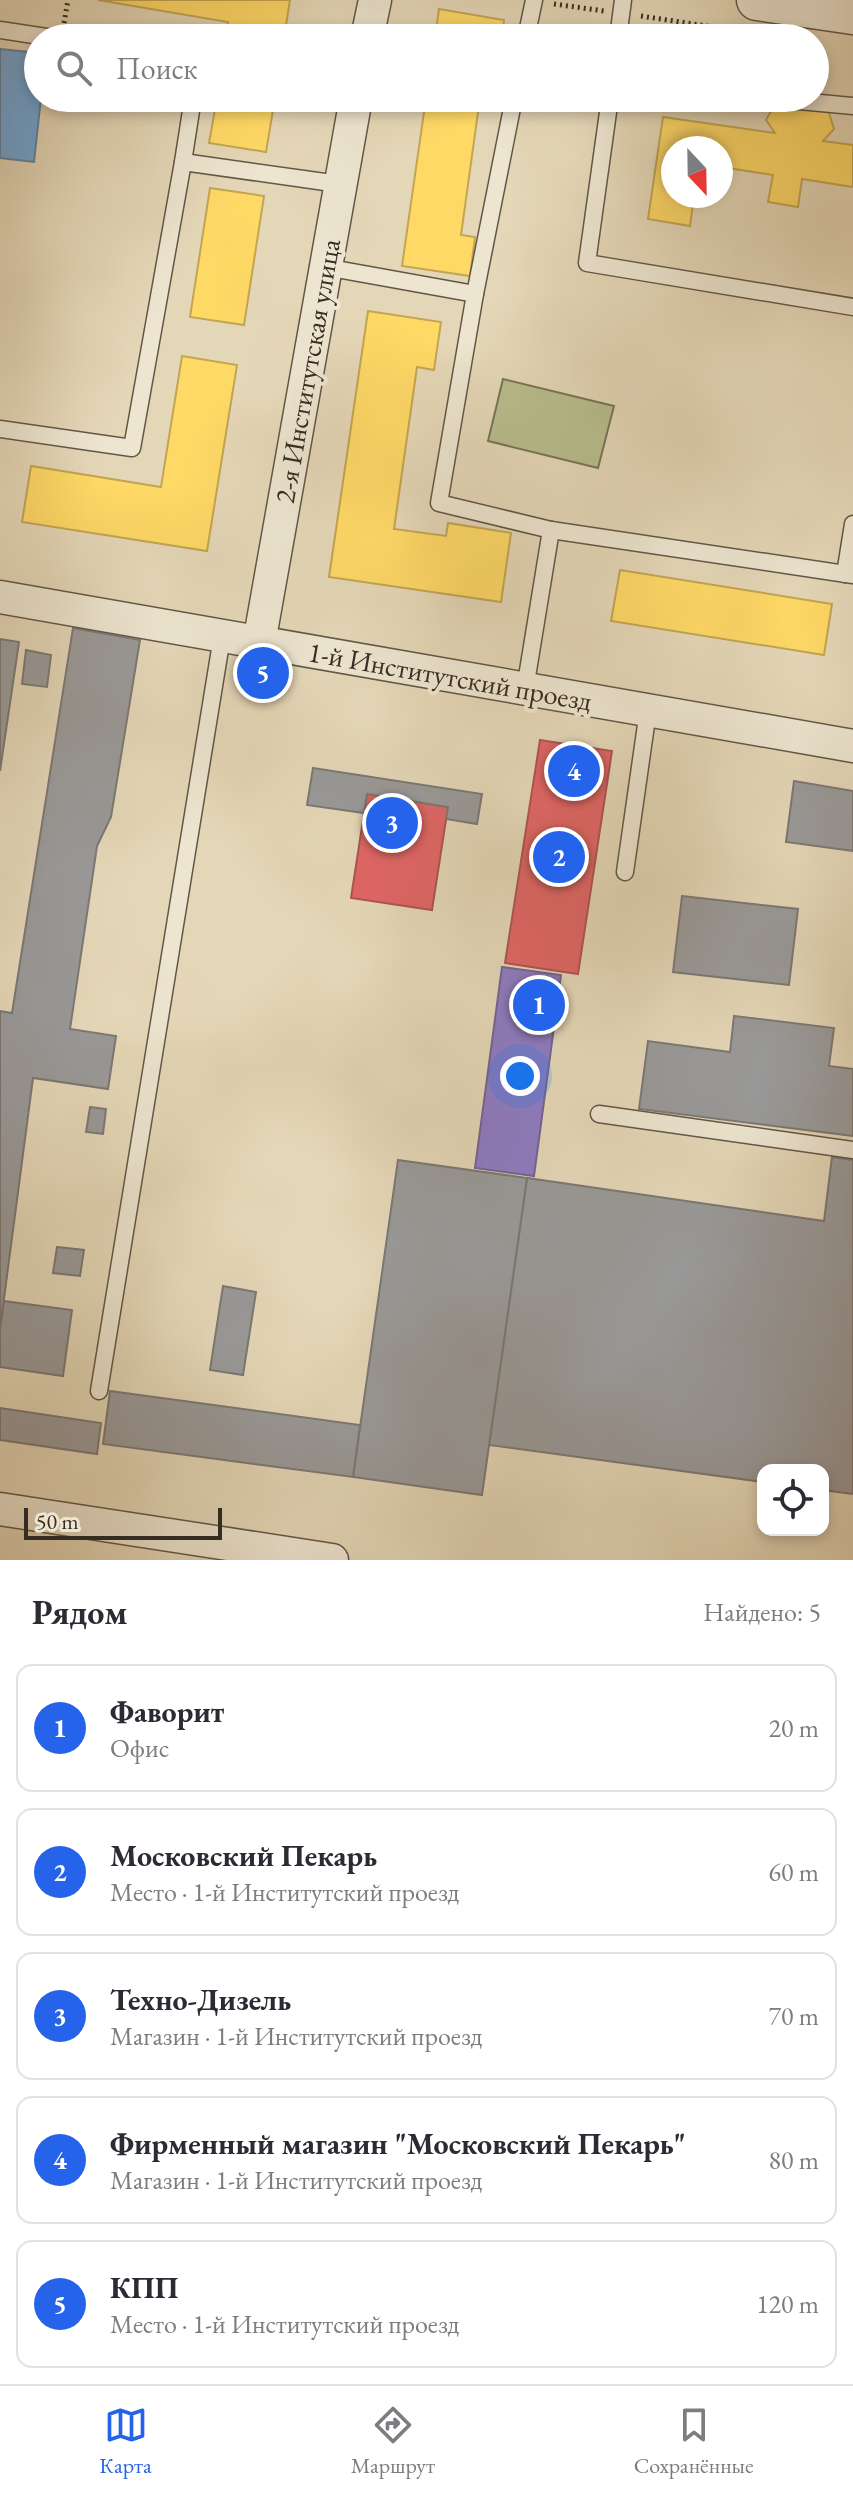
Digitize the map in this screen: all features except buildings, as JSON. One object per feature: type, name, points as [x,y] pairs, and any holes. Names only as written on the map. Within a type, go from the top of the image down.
[{"type":"street","points":[[370,24],[375,0]]},
{"type":"street","points":[[757,17],[853,14]]},
{"type":"street","name":"2-я Институтская улица","points":[[259,643],[353,112]]},
{"type":"street","name":"1-й Институтский проезд","points":[[0,597],[648,711],[852,739]]},
{"type":"street","points":[[0,1509],[332,1560]]},
{"type":"lane","points":[[529,24],[534,0]]},
{"type":"lane","points":[[0,30],[24,34]]},
{"type":"lane","points":[[829,104],[853,106]]},
{"type":"lane","points":[[0,429],[132,448],[191,112]]},
{"type":"lane","points":[[511,112],[475,294],[439,503],[551,530],[849,574],[853,524]]},
{"type":"lane","points":[[608,112],[587,263],[853,307]]},
{"type":"lane","points":[[183,162],[339,184]]},
{"type":"lane","points":[[325,267],[475,294]]},
{"type":"lane","points":[[525,689],[551,530]]},
{"type":"lane","points":[[99,1391],[222,637]]},
{"type":"lane","points":[[625,872],[648,711]]},
{"type":"lane","points":[[599,1114],[853,1150]]},
{"type":"path","points":[[534,0],[757,17]]},
{"type":"green space","points":[[503,379],[614,406],[598,468],[488,441]]},
{"type":"place","name":"КПП","points":[[263,673]]},
{"type":"place","name":"Фирменный магазин \"Московский Пекарь\"","points":[[574,771]]},
{"type":"place","name":"Техно-Дизель","points":[[392,823]]},
{"type":"place","name":"Московский Пекарь","points":[[559,857]]},
{"type":"place","name":"Фаворит","points":[[539,1005]]}]
